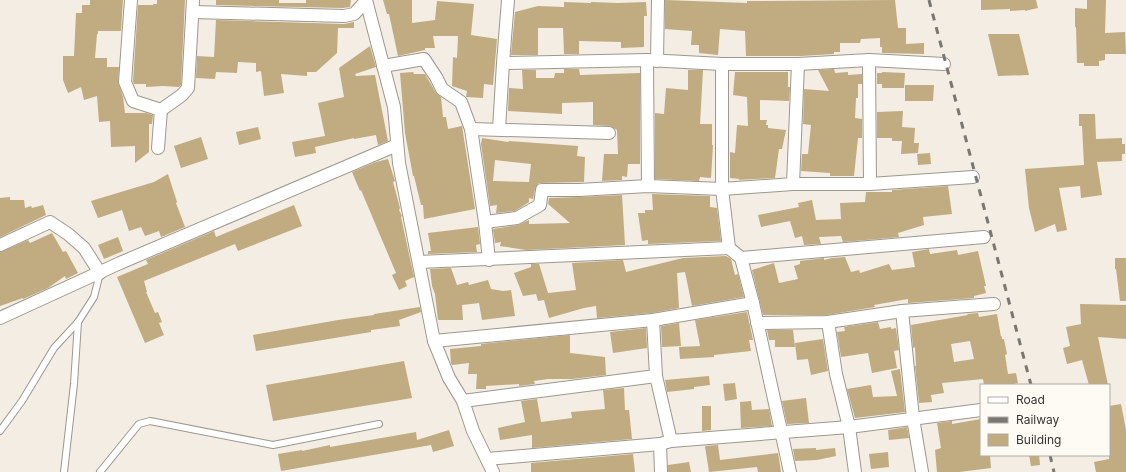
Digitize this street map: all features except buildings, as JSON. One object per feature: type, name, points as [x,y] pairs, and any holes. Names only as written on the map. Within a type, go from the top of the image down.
[{"type":"street","points":[[131,0],[125,82],[133,101],[161,110]]},
{"type":"street","points":[[499,129],[508,0]]},
{"type":"street","points":[[648,186],[652,60],[658,0]]},
{"type":"street","points":[[158,148],[161,110],[182,95],[188,88],[193,6],[344,16],[354,14],[367,3],[374,35],[394,106],[399,164],[434,341],[448,378],[463,401],[473,431],[493,472]]},
{"type":"street","points":[[383,66],[424,59],[442,89],[462,102],[471,129],[485,222],[488,260]]},
{"type":"street","points":[[503,63],[652,60],[722,64],[798,64],[869,60],[944,64]]},
{"type":"street","points":[[869,60],[870,184]]},
{"type":"street","points":[[722,64],[722,189],[729,248]]},
{"type":"street","points":[[793,184],[798,64]]},
{"type":"street","points":[[471,129],[609,133]]},
{"type":"street","points":[[0,318],[100,273],[397,145]]},
{"type":"street","points":[[485,222],[517,218],[540,205],[542,190],[579,190],[648,186],[722,189],[793,184],[870,184],[973,176]]},
{"type":"street","points":[[0,245],[50,222],[68,234],[84,248],[100,273]]},
{"type":"street","points":[[741,258],[984,237]]},
{"type":"street","points":[[419,262],[729,248],[741,258],[753,303],[780,433],[790,472]]},
{"type":"street","points":[[434,341],[653,320],[753,303]]},
{"type":"street","points":[[757,323],[828,322],[902,311],[994,304]]},
{"type":"street","points":[[902,311],[913,418],[922,472]]},
{"type":"street","points":[[653,320],[656,376],[666,443],[661,472]]},
{"type":"street","points":[[828,322],[836,374],[849,427],[855,472]]},
{"type":"street","points":[[463,401],[656,376]]},
{"type":"street","points":[[487,459],[849,427],[980,410]]},
{"type":"lane","points":[[0,431],[22,401],[54,348],[78,322],[94,297],[100,273]]},
{"type":"lane","points":[[64,472],[74,384],[78,322]]},
{"type":"lane","points":[[100,472],[139,424],[150,421],[273,444],[380,424]]},
{"type":"railway","points":[[929,0],[1031,384]]},
{"type":"railway","points":[[1050,456],[1054,472]]}]
